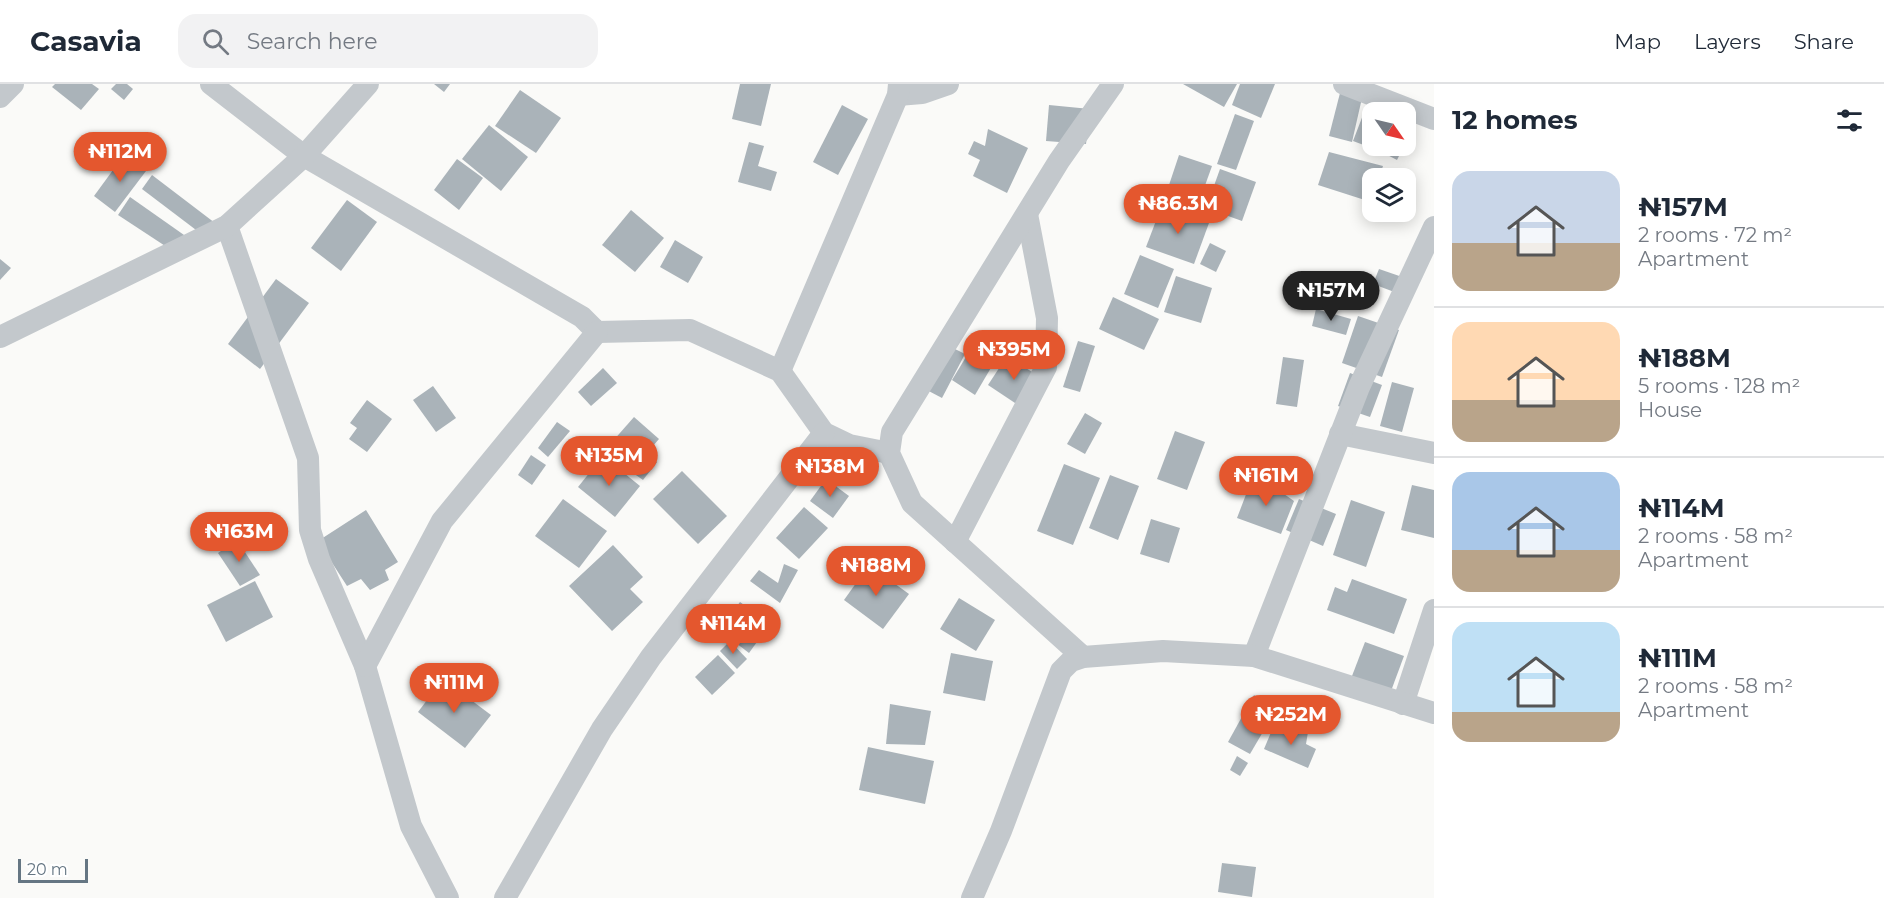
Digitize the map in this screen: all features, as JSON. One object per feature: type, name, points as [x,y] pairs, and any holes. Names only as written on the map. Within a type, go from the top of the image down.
[{"type":"street","points":[[0,97],[13,84]]},
{"type":"street","points":[[211,84],[304,156],[582,317],[597,332],[690,330],[780,370],[824,434],[849,445],[889,453]]},
{"type":"street","points":[[0,337],[227,226],[304,156],[368,84]]},
{"type":"street","points":[[780,370],[899,90],[922,93],[948,84]]},
{"type":"street","points":[[1083,657],[912,503],[889,453],[892,432],[1059,161],[1113,84]]},
{"type":"street","points":[[1344,84],[1434,119]]},
{"type":"street","points":[[956,542],[1046,367],[1047,318],[1027,214]]},
{"type":"street","points":[[227,226],[308,458],[310,530],[319,559],[365,666],[411,826],[448,898]]},
{"type":"street","points":[[1254,656],[1359,387],[1434,227]]},
{"type":"street","points":[[365,666],[442,521],[597,332]]},
{"type":"street","points":[[505,898],[602,729],[651,657],[824,434]]},
{"type":"street","points":[[1340,434],[1434,453]]},
{"type":"street","points":[[1403,704],[1434,610]]},
{"type":"street","points":[[972,898],[1001,831],[1061,671],[1071,661],[1083,657],[1163,651],[1254,656],[1434,713]]},
{"type":"building","points":[[55,84],[92,84],[99,89],[81,110],[52,87]]},
{"type":"building","points":[[116,84],[127,84],[133,89],[124,100],[111,89]]},
{"type":"building","points":[[434,84],[450,84],[444,92]]},
{"type":"building","points":[[740,84],[771,84],[761,126],[732,119]]},
{"type":"building","points":[[1183,84],[1237,84],[1224,107]]},
{"type":"building","points":[[1240,84],[1275,84],[1261,118],[1232,105]]},
{"type":"building","points":[[520,90],[561,118],[536,153],[495,126]]},
{"type":"building","points":[[1340,93],[1362,98],[1352,142],[1329,136]]},
{"type":"building","points":[[842,105],[868,119],[838,175],[813,162]]},
{"type":"building","points":[[1049,105],[1090,109],[1086,144],[1046,141]]},
{"type":"building","points":[[1235,114],[1254,121],[1236,170],[1217,164]]},
{"type":"building","points":[[1362,118],[1362,144],[1353,141]]},
{"type":"building","points":[[489,125],[528,157],[501,191],[462,159]]},
{"type":"building","points":[[988,129],[1028,148],[1007,193],[973,176],[980,160],[968,154],[974,141],[985,146]]},
{"type":"building","points":[[749,142],[764,146],[758,166],[777,172],[771,191],[738,182]]},
{"type":"building","points":[[1329,152],[1383,166],[1382,168],[1362,168],[1362,199],[1318,185]]},
{"type":"building","points":[[124,155],[146,171],[115,212],[94,196]]},
{"type":"building","points":[[1179,155],[1212,166],[1198,205],[1166,194]]},
{"type":"building","points":[[457,159],[483,178],[459,210],[434,190]]},
{"type":"building","points":[[1220,169],[1256,182],[1242,221],[1206,208]]},
{"type":"building","points":[[152,175],[215,223],[204,236],[142,189]]},
{"type":"building","points":[[130,197],[194,242],[182,257],[118,215]]},
{"type":"building","points":[[347,200],[377,222],[341,271],[311,248]]},
{"type":"building","points":[[1162,205],[1209,223],[1194,264],[1146,247]]},
{"type":"building","points":[[631,210],[664,238],[635,272],[602,245]]},
{"type":"building","points":[[675,240],[703,257],[688,283],[660,267]]},
{"type":"building","points":[[1210,243],[1226,251],[1216,272],[1200,264]]},
{"type":"building","points":[[1140,255],[1174,269],[1158,308],[1124,294]]},
{"type":"building","points":[[0,259],[11,268],[0,280]]},
{"type":"building","points":[[1379,269],[1411,280],[1405,296],[1373,284]]},
{"type":"building","points":[[1176,276],[1212,288],[1201,323],[1164,312]]},
{"type":"building","points":[[276,279],[309,303],[260,369],[228,344]]},
{"type":"building","points":[[1113,297],[1159,319],[1144,350],[1099,329]]},
{"type":"building","points":[[1316,309],[1351,319],[1346,335],[1312,326]]},
{"type":"building","points":[[1358,316],[1399,330],[1382,377],[1342,363]]},
{"type":"building","points":[[1078,341],[1095,346],[1080,392],[1063,387]]},
{"type":"building","points":[[947,345],[965,354],[942,398],[923,388]]},
{"type":"building","points":[[969,352],[992,366],[975,395],[952,380]]},
{"type":"building","points":[[1007,356],[1040,377],[1021,407],[988,385]]},
{"type":"building","points":[[1283,357],[1304,360],[1297,407],[1276,404]]},
{"type":"building","points":[[603,368],[617,383],[591,406],[578,392]]},
{"type":"building","points":[[1350,373],[1382,385],[1370,417],[1338,406]]},
{"type":"building","points":[[1392,382],[1414,388],[1402,432],[1380,426]]},
{"type":"building","points":[[433,386],[456,418],[436,432],[413,400]]},
{"type":"building","points":[[367,400],[392,419],[367,452],[349,439],[357,428],[350,423]]},
{"type":"building","points":[[1085,413],[1102,423],[1085,454],[1067,444]]},
{"type":"building","points":[[634,417],[659,439],[630,472],[605,450]]},
{"type":"building","points":[[557,422],[570,431],[548,457],[538,448]]},
{"type":"building","points":[[1175,431],[1205,442],[1187,490],[1157,479]]},
{"type":"building","points":[[646,454],[657,462],[643,480],[633,473]]},
{"type":"building","points":[[531,455],[546,465],[532,485],[518,475]]},
{"type":"building","points":[[603,456],[640,486],[615,517],[578,487]]},
{"type":"building","points":[[1064,464],[1100,478],[1073,545],[1037,531]]},
{"type":"building","points":[[682,471],[727,516],[698,544],[653,499]]},
{"type":"building","points":[[1110,475],[1139,486],[1118,540],[1089,528]]},
{"type":"building","points":[[826,479],[849,496],[833,518],[810,501]]},
{"type":"building","points":[[1267,481],[1285,488],[1284,494],[1294,501],[1281,534],[1237,518],[1250,484],[1263,488]]},
{"type":"building","points":[[1412,485],[1434,490],[1434,538],[1401,530]]},
{"type":"building","points":[[563,499],[607,531],[579,568],[535,536]]},
{"type":"building","points":[[1299,499],[1336,514],[1323,546],[1286,530]]},
{"type":"building","points":[[1351,500],[1385,512],[1366,567],[1333,555]]},
{"type":"building","points":[[804,507],[828,528],[799,559],[776,538]]},
{"type":"building","points":[[366,510],[398,562],[385,570],[389,580],[370,590],[361,579],[347,586],[318,541]]},
{"type":"building","points":[[1151,519],[1180,528],[1169,563],[1140,554]]},
{"type":"building","points":[[237,540],[260,575],[240,586],[218,553]]},
{"type":"building","points":[[613,545],[643,577],[630,589],[643,602],[612,631],[569,586]]},
{"type":"building","points":[[784,564],[798,570],[780,603],[750,581],[759,570],[778,583]]},
{"type":"building","points":[[869,565],[909,594],[883,629],[844,600]]},
{"type":"building","points":[[1352,579],[1407,599],[1394,634],[1327,610],[1335,587],[1347,592]]},
{"type":"building","points":[[255,581],[273,617],[226,642],[207,605]]},
{"type":"building","points":[[959,598],[995,620],[976,651],[940,629]]},
{"type":"building","points":[[740,602],[770,624],[749,653],[719,630]]},
{"type":"building","points":[[730,641],[747,659],[737,669],[720,651]]},
{"type":"building","points":[[1365,642],[1404,656],[1391,691],[1352,676]]},
{"type":"building","points":[[951,653],[993,661],[985,701],[943,693]]},
{"type":"building","points":[[718,655],[735,673],[712,695],[695,677]]},
{"type":"building","points":[[443,679],[491,715],[465,748],[418,712]]},
{"type":"building","points":[[1254,695],[1277,708],[1250,754],[1228,742]]},
{"type":"building","points":[[890,704],[931,711],[925,745],[886,744]]},
{"type":"building","points":[[1287,725],[1308,732],[1306,744],[1316,749],[1308,768],[1264,749],[1272,730],[1286,733]]},
{"type":"building","points":[[868,747],[934,761],[925,804],[859,790]]},
{"type":"building","points":[[1237,756],[1248,763],[1240,776],[1230,770]]},
{"type":"building","points":[[1222,863],[1256,867],[1252,897],[1218,892]]}]
